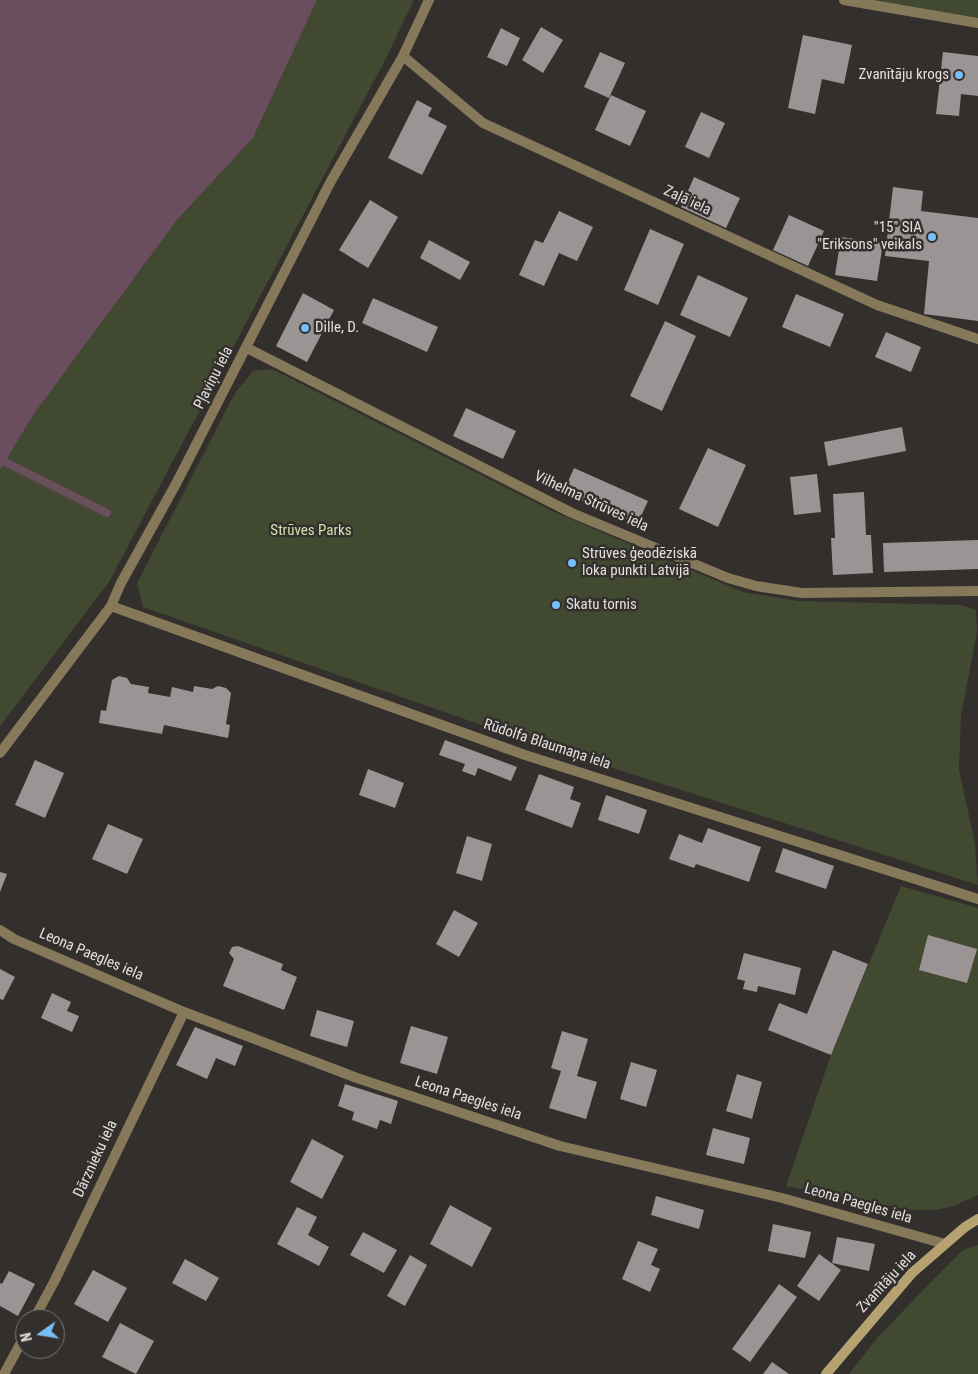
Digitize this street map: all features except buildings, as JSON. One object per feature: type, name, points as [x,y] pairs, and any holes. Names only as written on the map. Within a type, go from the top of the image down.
[{"type":"street","name":"Pļaviņu iela","points":[[0,753],[110,606],[247,348],[332,181],[403,56],[429,0]]},
{"type":"street","points":[[844,0],[978,23]]},
{"type":"street","name":"Zaļā iela","points":[[403,56],[483,123],[877,306],[978,339]]},
{"type":"street","name":"Vilhelma Strūves iela","points":[[247,348],[572,513],[728,578],[756,586],[802,593],[978,591]]},
{"type":"street","name":"Rūdolfa Blaumaņa iela","points":[[110,606],[525,755],[978,899]]},
{"type":"street","name":"Leona Paegles iela","points":[[0,930],[14,938],[184,1012],[357,1078],[560,1146],[782,1198],[945,1244]]},
{"type":"street","name":"Dārznieku iela","points":[[39,1309],[184,1012]]},
{"type":"street","name":"Zvanītāju iela","points":[[826,1374],[912,1273],[965,1227],[978,1219]]},
{"type":"street","points":[[4,1374],[15,1354]]},
{"type":"green space","points":[[317,0],[414,0],[384,62],[109,582],[0,726],[0,470],[34,414],[177,220],[253,138]]},
{"type":"green space","points":[[844,0],[978,0],[978,23]]},
{"type":"green space","name":"Strūves Parks","points":[[272,369],[552,511],[743,592],[798,601],[961,605],[976,610],[977,632],[961,716],[959,769],[975,844],[978,885],[516,737],[143,607],[137,583],[235,393],[253,371]]},
{"type":"green space","points":[[901,886],[978,908],[978,1195],[954,1206],[935,1210],[911,1210],[786,1186],[831,1055]]},
{"type":"green space","points":[[978,1245],[978,1374],[849,1374],[877,1338],[963,1250]]},
{"type":"shaded area","points":[[0,0],[317,0],[253,138],[177,220],[34,414],[0,470]]},
{"type":"waterway","points":[[5,462],[107,513]]},
{"type":"place","name":"Zvanītāju krogs","points":[[959,75]]},
{"type":"place","name":"\"15\" SIA \"Eriksons\" veikals","points":[[932,237]]},
{"type":"place","name":"Dille, D.","points":[[305,328]]},
{"type":"place","name":"Strūves ģeodēziskā loka punkti Latvijā","points":[[572,563]]},
{"type":"place","name":"Skatu tornis","points":[[556,605]]}]
